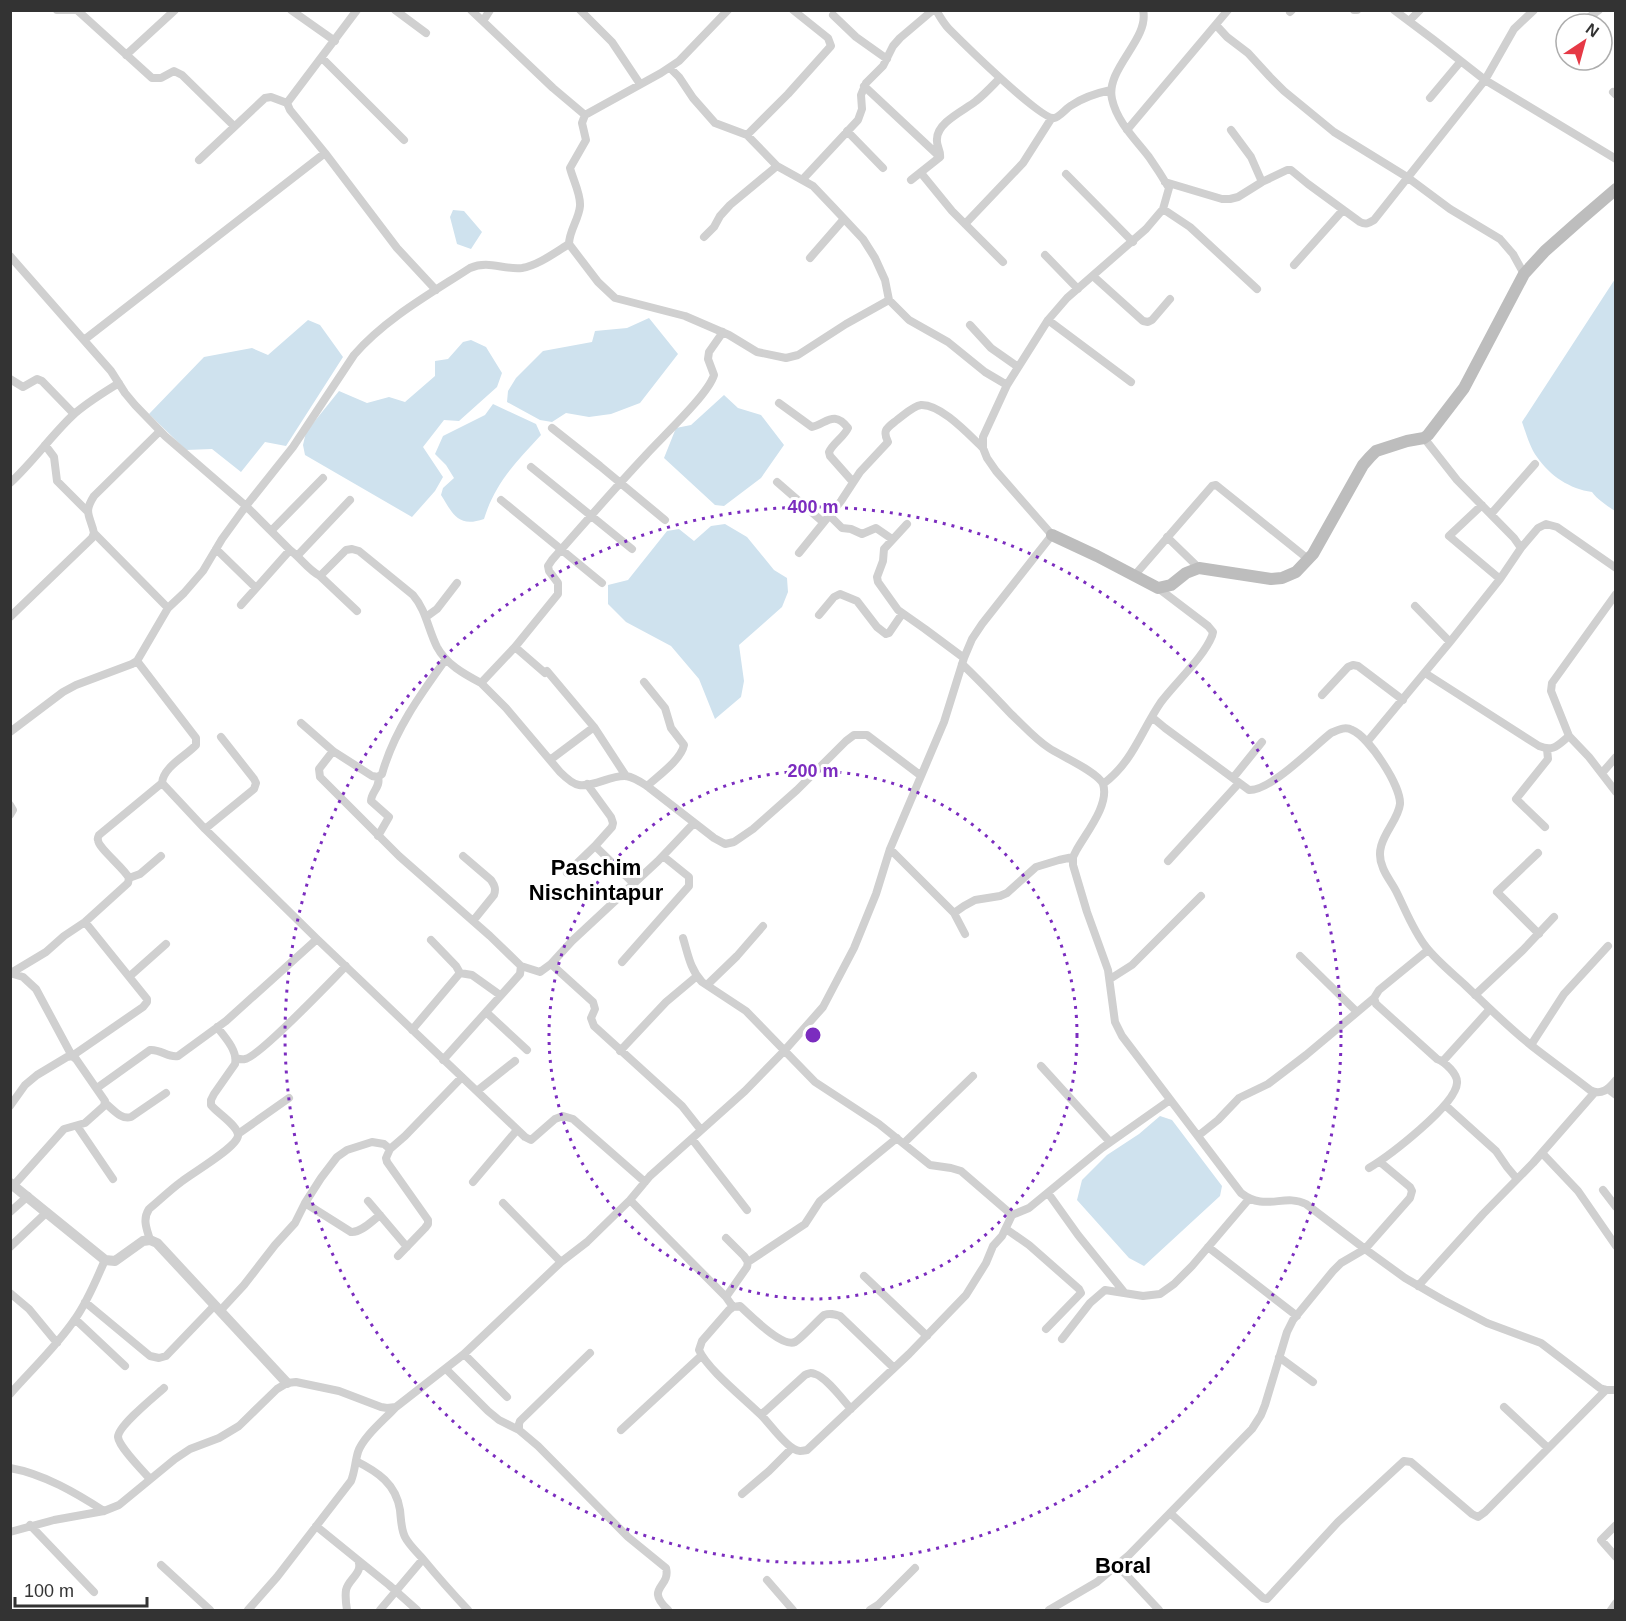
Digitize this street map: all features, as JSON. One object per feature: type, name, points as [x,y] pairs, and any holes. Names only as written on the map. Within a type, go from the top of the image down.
[{"type":"main road","points":[[1052,535],[1158,588],[1171,585],[1186,573],[1199,568],[1262,578],[1282,578],[1296,572],[1313,554],[1363,465],[1376,452],[1407,441],[1424,438],[1431,431],[1464,388],[1524,274],[1571,228],[1616,189]]},
{"type":"street","points":[[57,10],[77,10],[152,78],[161,78],[171,71],[178,71],[234,126]]},
{"type":"street","points":[[126,55],[175,10]]},
{"type":"street","points":[[291,10],[335,41]]},
{"type":"street","points":[[287,103],[357,10]]},
{"type":"street","points":[[395,10],[426,33]]},
{"type":"street","points":[[471,10],[553,88],[585,115]]},
{"type":"street","points":[[483,21],[490,10]]},
{"type":"street","points":[[580,10],[612,42],[640,84]]},
{"type":"street","points":[[747,135],[831,46],[828,38],[793,10]]},
{"type":"street","points":[[803,179],[861,114],[861,95],[864,86],[884,66],[893,46],[934,10],[947,27],[1000,78],[1038,111],[1051,119]]},
{"type":"street","points":[[248,1611],[351,1481],[362,1443],[396,1407],[464,1354],[561,1262],[587,1242],[645,1182],[745,1091],[785,1050],[823,1007],[830,995],[854,948],[876,894],[920,775],[944,722],[972,639],[1052,535],[996,471],[983,448],[983,437],[1007,385],[1048,320],[1078,289],[1133,242],[1163,209],[1169,188],[1151,159],[1127,130],[1112,100],[1111,90],[1115,77],[1144,23],[1143,10]]},
{"type":"street","points":[[1127,130],[1228,10]]},
{"type":"street","points":[[1394,10],[1485,80],[1616,159]]},
{"type":"street","points":[[1409,21],[1420,10]]},
{"type":"street","points":[[1165,182],[1222,199],[1230,199],[1291,170],[1360,222],[1369,224],[1485,80],[1514,29],[1534,10]]},
{"type":"street","points":[[724,12],[670,68],[585,115],[582,123],[586,140],[570,168],[580,199],[580,208],[569,244],[598,282],[615,298],[685,316],[757,352],[786,358],[793,357],[809,348],[889,300]]},
{"type":"street","points":[[833,15],[856,37],[887,60]]},
{"type":"street","points":[[1216,25],[1227,38],[1248,53],[1284,91],[1334,132],[1407,177],[1450,209],[1500,239],[1513,254],[1524,274]]},
{"type":"street","points":[[322,57],[404,140]]},
{"type":"street","points":[[1430,98],[1461,61]]},
{"type":"street","points":[[670,68],[715,123],[747,135],[777,166],[813,186],[862,239],[875,258],[885,280],[889,300],[909,320],[948,342],[985,372],[1007,385]]},
{"type":"street","points":[[911,180],[940,157],[941,153],[936,141],[945,124],[1000,78]]},
{"type":"street","points":[[864,86],[940,157]]},
{"type":"street","points":[[965,224],[1023,163],[1051,119],[1056,118],[1083,99],[1111,90]]},
{"type":"street","points":[[199,160],[265,98],[271,96],[287,103],[290,110],[397,248],[436,290]]},
{"type":"street","points":[[1231,130],[1251,157],[1262,182]]},
{"type":"street","points":[[847,131],[882,168]]},
{"type":"street","points":[[84,340],[325,153]]},
{"type":"street","points":[[704,237],[714,227],[723,212],[777,166]]},
{"type":"street","points":[[921,173],[943,201],[1003,262]]},
{"type":"street","points":[[1066,174],[1133,242]]},
{"type":"street","points":[[1163,209],[1190,227],[1257,289]]},
{"type":"street","points":[[1294,265],[1343,210]]},
{"type":"street","points":[[810,258],[844,219]]},
{"type":"street","points":[[10,732],[63,692],[137,661],[168,608],[192,584],[208,563],[246,507],[293,447],[354,355],[381,328],[470,268],[480,264],[522,268],[531,266],[569,244]]},
{"type":"street","points":[[1045,255],[1078,289]]},
{"type":"street","points":[[10,256],[84,340],[135,405],[160,431],[246,507],[357,612]]},
{"type":"street","points":[[1093,276],[1143,321],[1152,320],[1170,299]]},
{"type":"street","points":[[1048,320],[1131,382]]},
{"type":"street","points":[[970,325],[992,348],[1018,367]]},
{"type":"street","points":[[481,683],[515,647],[558,594],[558,583],[549,572],[548,566],[620,482],[711,382],[714,375],[708,358],[709,352],[723,333]]},
{"type":"street","points":[[10,378],[23,387],[37,379],[42,381],[74,414]]},
{"type":"street","points":[[10,483],[74,414],[119,383]]},
{"type":"street","points":[[779,403],[812,427],[830,418],[846,424],[848,428],[829,452],[853,482]]},
{"type":"street","points":[[799,553],[869,461],[888,442],[885,430],[918,406],[929,406],[945,414],[983,448]]},
{"type":"street","points":[[552,428],[665,520]]},
{"type":"street","points":[[87,512],[94,496],[160,431]]},
{"type":"street","points":[[1424,438],[1457,480],[1521,548]]},
{"type":"street","points":[[45,445],[54,457],[57,481],[87,512],[94,532],[168,608]]},
{"type":"street","points":[[1491,514],[1535,464]]},
{"type":"street","points":[[531,467],[632,549]]},
{"type":"street","points":[[271,531],[322,478]]},
{"type":"street","points":[[777,482],[826,519],[842,528],[862,534],[876,528],[892,539]]},
{"type":"street","points":[[1134,576],[1216,484],[1308,560]]},
{"type":"street","points":[[241,605],[256,588],[350,500]]},
{"type":"street","points":[[501,500],[602,583]]},
{"type":"street","points":[[1482,505],[1449,536],[1500,579]]},
{"type":"street","points":[[907,524],[884,549],[883,561],[877,577],[892,605],[925,628],[963,661],[1022,724],[1048,747],[1087,770],[1103,784],[1104,798],[1100,810],[1073,857],[1073,865],[1108,970],[1115,1022],[1122,1036],[1241,1193],[1249,1199],[1268,1203],[1301,1201],[1418,1286],[1487,1323],[1540,1343],[1588,1380],[1606,1390],[1616,1390]]},
{"type":"street","points":[[1367,742],[1450,642],[1538,528],[1546,524],[1557,527],[1616,568]]},
{"type":"street","points":[[10,617],[92,538],[94,532]]},
{"type":"street","points":[[1167,537],[1199,568]]},
{"type":"street","points":[[216,549],[256,588]]},
{"type":"street","points":[[320,576],[346,550],[359,551],[413,595],[426,617],[437,647],[446,659],[481,683],[506,708],[560,772],[579,785],[595,784],[626,776],[637,780],[725,844],[734,842],[753,828],[797,790],[854,735],[867,735],[920,775]]},
{"type":"street","points":[[426,617],[458,583]]},
{"type":"street","points":[[1103,784],[1130,756],[1161,703],[1212,636],[1213,632],[1208,626],[1158,588]]},
{"type":"street","points":[[819,615],[834,597],[840,594],[857,601],[876,627],[886,634],[903,614]]},
{"type":"street","points":[[1616,594],[1552,682],[1551,691],[1569,736],[1589,757],[1616,792]]},
{"type":"street","points":[[1415,606],[1450,642]]},
{"type":"street","points":[[515,647],[546,672],[594,728],[626,776]]},
{"type":"street","points":[[378,777],[382,774],[391,745],[415,704],[446,659]]},
{"type":"street","points":[[11,973],[41,956],[128,883],[129,878],[126,871],[100,846],[99,835],[162,783],[168,770],[194,748],[197,742],[137,661]]},
{"type":"street","points":[[1322,695],[1348,667],[1353,665],[1358,666],[1403,700]]},
{"type":"street","points":[[1425,673],[1539,746],[1547,749],[1555,747],[1569,736]]},
{"type":"street","points":[[644,682],[665,708],[671,728],[684,746],[679,757],[647,786]]},
{"type":"street","points":[[1153,718],[1249,790],[1255,790],[1276,779],[1331,733],[1341,728],[1351,729],[1372,747],[1393,780],[1400,804],[1384,836],[1380,856],[1382,867],[1415,932],[1428,950],[1531,1045],[1595,1092],[1612,1092],[1616,1080]]},
{"type":"street","points":[[300,723],[333,751],[372,776],[378,777]]},
{"type":"street","points":[[550,760],[573,741],[594,728]]},
{"type":"street","points":[[205,829],[254,789],[256,783],[221,737]]},
{"type":"street","points":[[1168,861],[1236,781],[1262,742]]},
{"type":"street","points":[[1545,827],[1516,799],[1548,759],[1547,749]]},
{"type":"street","points":[[333,751],[320,769],[320,777],[399,856],[521,966],[540,972],[663,856],[694,823]]},
{"type":"street","points":[[1602,773],[1616,757]]},
{"type":"street","points":[[378,777],[379,785],[371,801],[389,817],[378,836]]},
{"type":"street","points":[[162,783],[205,829],[317,939],[517,1130],[531,1140],[555,1119],[563,1116],[573,1119],[645,1182]]},
{"type":"street","points":[[567,873],[595,846],[613,823],[587,784]]},
{"type":"street","points":[[10,805],[13,810],[10,815]]},
{"type":"street","points":[[595,846],[633,884]]},
{"type":"street","points":[[891,849],[954,913],[965,934]]},
{"type":"street","points":[[1538,853],[1497,892],[1539,934]]},
{"type":"street","points":[[129,878],[140,874],[161,856]]},
{"type":"street","points":[[463,856],[491,880],[496,890],[473,921]]},
{"type":"street","points":[[622,962],[689,886],[689,877],[663,856]]},
{"type":"street","points":[[954,913],[975,900],[1007,893],[1036,867],[1073,857]]},
{"type":"street","points":[[1110,979],[1132,966],[1201,896]]},
{"type":"street","points":[[1475,995],[1554,917]]},
{"type":"street","points":[[10,1106],[25,1085],[37,1075],[72,1056],[146,1005],[147,999],[85,921]]},
{"type":"street","points":[[707,985],[763,926]]},
{"type":"street","points":[[683,938],[692,968],[697,976],[746,1011],[815,1083],[879,1124],[930,1165],[951,1167],[961,1171],[1012,1215]]},
{"type":"street","points":[[97,1088],[150,1050],[175,1057],[218,1027],[317,939]]},
{"type":"street","points":[[431,940],[460,973]]},
{"type":"street","points":[[130,976],[166,944]]},
{"type":"street","points":[[1531,1045],[1564,994],[1608,946]]},
{"type":"street","points":[[1198,1136],[1218,1120],[1239,1098],[1268,1084],[1306,1055],[1428,950]]},
{"type":"street","points":[[1300,956],[1357,1012]]},
{"type":"street","points":[[551,964],[593,1002],[595,1009],[591,1022],[594,1026],[682,1106],[701,1131]]},
{"type":"street","points":[[236,1058],[245,1059],[255,1054],[346,966]]},
{"type":"street","points":[[443,1060],[520,974],[521,966]]},
{"type":"street","points":[[11,973],[23,977],[33,986],[72,1056],[97,1088],[105,1103],[122,1117],[131,1117],[166,1093]]},
{"type":"street","points":[[460,973],[472,975],[500,995]]},
{"type":"street","points":[[412,1030],[460,973]]},
{"type":"street","points":[[620,1051],[666,1002],[697,976]]},
{"type":"street","points":[[1370,1168],[1407,1142],[1445,1105],[1456,1090],[1457,1083],[1456,1077],[1443,1061],[1437,1059],[1376,1004],[1374,998]]},
{"type":"street","points":[[1443,1061],[1490,1009]]},
{"type":"street","points":[[486,1012],[526,1050]]},
{"type":"street","points":[[218,1027],[236,1058],[235,1064],[214,1094],[211,1105],[236,1128],[238,1134]]},
{"type":"street","points":[[477,1091],[515,1061]]},
{"type":"street","points":[[1041,1066],[1110,1142]]},
{"type":"street","points":[[726,1298],[748,1262],[805,1224],[817,1205],[828,1195],[901,1140],[973,1076]]},
{"type":"street","points":[[398,1256],[425,1228],[428,1220],[386,1158],[390,1149],[462,1077]]},
{"type":"street","points":[[1418,1286],[1542,1153],[1595,1092]]},
{"type":"street","points":[[150,1240],[144,1220],[149,1209],[182,1181],[234,1143],[238,1134],[290,1098]]},
{"type":"street","points":[[894,1368],[840,1316],[835,1314],[824,1315],[796,1342],[786,1342],[740,1306],[733,1307],[702,1341],[699,1350],[701,1356],[717,1373],[792,1448],[800,1451],[807,1450],[851,1409],[894,1368],[927,1336],[966,1295],[1012,1215],[1029,1208],[1110,1142],[1170,1100]]},
{"type":"street","points":[[105,1103],[85,1123],[64,1129],[12,1184],[105,1260],[115,1261],[143,1241],[150,1240],[157,1243],[287,1383]]},
{"type":"street","points":[[1445,1105],[1493,1148],[1517,1179]]},
{"type":"street","points":[[76,1126],[113,1179]]},
{"type":"street","points":[[473,1182],[517,1130]]},
{"type":"street","points":[[692,1139],[747,1210]]},
{"type":"street","points":[[85,1302],[150,1356],[159,1358],[166,1356],[244,1285],[295,1223],[305,1203],[337,1157],[347,1150],[372,1142],[384,1144],[390,1149]]},
{"type":"street","points":[[1542,1153],[1578,1191],[1616,1246]]},
{"type":"street","points":[[1049,1611],[1097,1582],[1117,1565],[1252,1429],[1265,1405],[1287,1332],[1297,1316],[1333,1270],[1365,1249],[1410,1198],[1412,1191],[1410,1188],[1380,1162]]},
{"type":"street","points":[[1603,1190],[1616,1207]]},
{"type":"street","points":[[1048,1193],[1124,1292]]},
{"type":"street","points":[[10,1212],[28,1196]]},
{"type":"street","points":[[1062,1338],[1105,1290],[1143,1296],[1160,1293],[1173,1284],[1192,1266],[1249,1199]]},
{"type":"street","points":[[630,1200],[733,1307]]},
{"type":"street","points":[[368,1201],[407,1247]]},
{"type":"street","points":[[305,1203],[356,1233],[380,1215]]},
{"type":"street","points":[[503,1203],[561,1262]]},
{"type":"street","points":[[10,1247],[47,1212]]},
{"type":"street","points":[[1006,1229],[1029,1245],[1081,1293],[1046,1329]]},
{"type":"street","points":[[726,1238],[748,1262]]},
{"type":"street","points":[[1208,1247],[1297,1316]]},
{"type":"street","points":[[10,1394],[57,1343],[75,1319],[105,1260]]},
{"type":"street","points":[[864,1276],[927,1336]]},
{"type":"street","points":[[10,1293],[29,1309],[57,1343]]},
{"type":"street","points":[[75,1319],[125,1366]]},
{"type":"street","points":[[519,1430],[520,1421],[590,1353]]},
{"type":"street","points":[[464,1354],[507,1397]]},
{"type":"street","points":[[621,1430],[701,1356]]},
{"type":"street","points":[[1279,1357],[1313,1382]]},
{"type":"street","points":[[446,1369],[488,1411],[499,1420],[519,1430],[538,1446],[628,1537],[666,1568],[667,1572],[658,1596],[668,1611]]},
{"type":"street","points":[[761,1415],[805,1375],[812,1373],[818,1375],[851,1409]]},
{"type":"street","points":[[10,1532],[30,1525],[104,1511],[119,1505],[190,1449],[219,1438],[239,1426],[277,1389],[287,1383],[296,1382],[339,1390],[381,1407],[396,1407]]},
{"type":"street","points":[[150,1479],[118,1439],[119,1433],[132,1418],[164,1388]]},
{"type":"street","points":[[1170,1513],[1263,1598],[1267,1599],[1338,1522],[1404,1461],[1411,1462],[1472,1515],[1478,1517],[1606,1390]]},
{"type":"street","points":[[1504,1407],[1548,1448]]},
{"type":"street","points":[[742,1494],[792,1448]]},
{"type":"street","points":[[356,1461],[374,1470],[387,1481],[396,1494],[405,1538],[468,1611]]},
{"type":"street","points":[[10,1468],[57,1484],[104,1511]]},
{"type":"street","points":[[30,1525],[94,1592]]},
{"type":"street","points":[[316,1526],[417,1611]]},
{"type":"street","points":[[1616,1526],[1601,1540],[1616,1557]]},
{"type":"street","points":[[380,1611],[423,1559]]},
{"type":"street","points":[[346,1611],[346,1588],[359,1571],[358,1560]]},
{"type":"street","points":[[160,1565],[210,1611]]},
{"type":"street","points":[[1117,1565],[1159,1611]]},
{"type":"street","points":[[870,1611],[915,1568]]},
{"type":"street","points":[[767,1580],[793,1611]]},
{"type":"street","points":[[1611,1611],[1616,1603]]},
{"type":"water","points":[[453,210],[464,211],[482,232],[471,249],[457,244],[450,217]]},
{"type":"water","points":[[1615,279],[1615,511],[1592,492],[1568,485],[1548,470],[1532,449],[1522,422]]},
{"type":"water","points":[[649,318],[678,354],[640,403],[611,414],[589,417],[566,413],[552,422],[540,420],[507,402],[508,391],[516,378],[543,351],[592,342],[595,331],[627,328]]},
{"type":"water","points":[[308,320],[320,325],[343,357],[286,446],[265,442],[241,472],[212,449],[186,450],[149,414],[204,357],[252,348],[268,355]]},
{"type":"water","points":[[471,340],[486,347],[502,373],[497,387],[459,421],[444,420],[423,447],[443,477],[435,491],[412,517],[305,455],[303,445],[306,432],[339,391],[367,403],[389,397],[405,402],[435,376],[435,361],[448,359],[463,342]]},
{"type":"water","points":[[724,395],[738,408],[761,415],[784,445],[761,478],[724,506],[715,505],[664,458],[676,428],[691,425]]},
{"type":"water","points":[[493,404],[536,424],[541,435],[500,484],[484,519],[468,522],[457,518],[441,495],[443,488],[454,478],[435,454],[443,436],[485,415]]},
{"type":"water","points":[[725,524],[747,537],[774,570],[787,578],[788,592],[782,607],[739,645],[744,681],[741,697],[715,719],[699,679],[671,646],[626,622],[608,604],[608,585],[628,580],[667,531],[679,529],[694,541],[711,526]]},
{"type":"water","points":[[1160,1116],[1172,1120],[1222,1186],[1220,1196],[1144,1266],[1129,1258],[1077,1200],[1082,1180],[1107,1155],[1139,1134]]},
{"type":"district","name":"Paschim Nischintapur","points":[[596,880]]},
{"type":"district","name":"Boral","points":[[1123,1565]]}]
